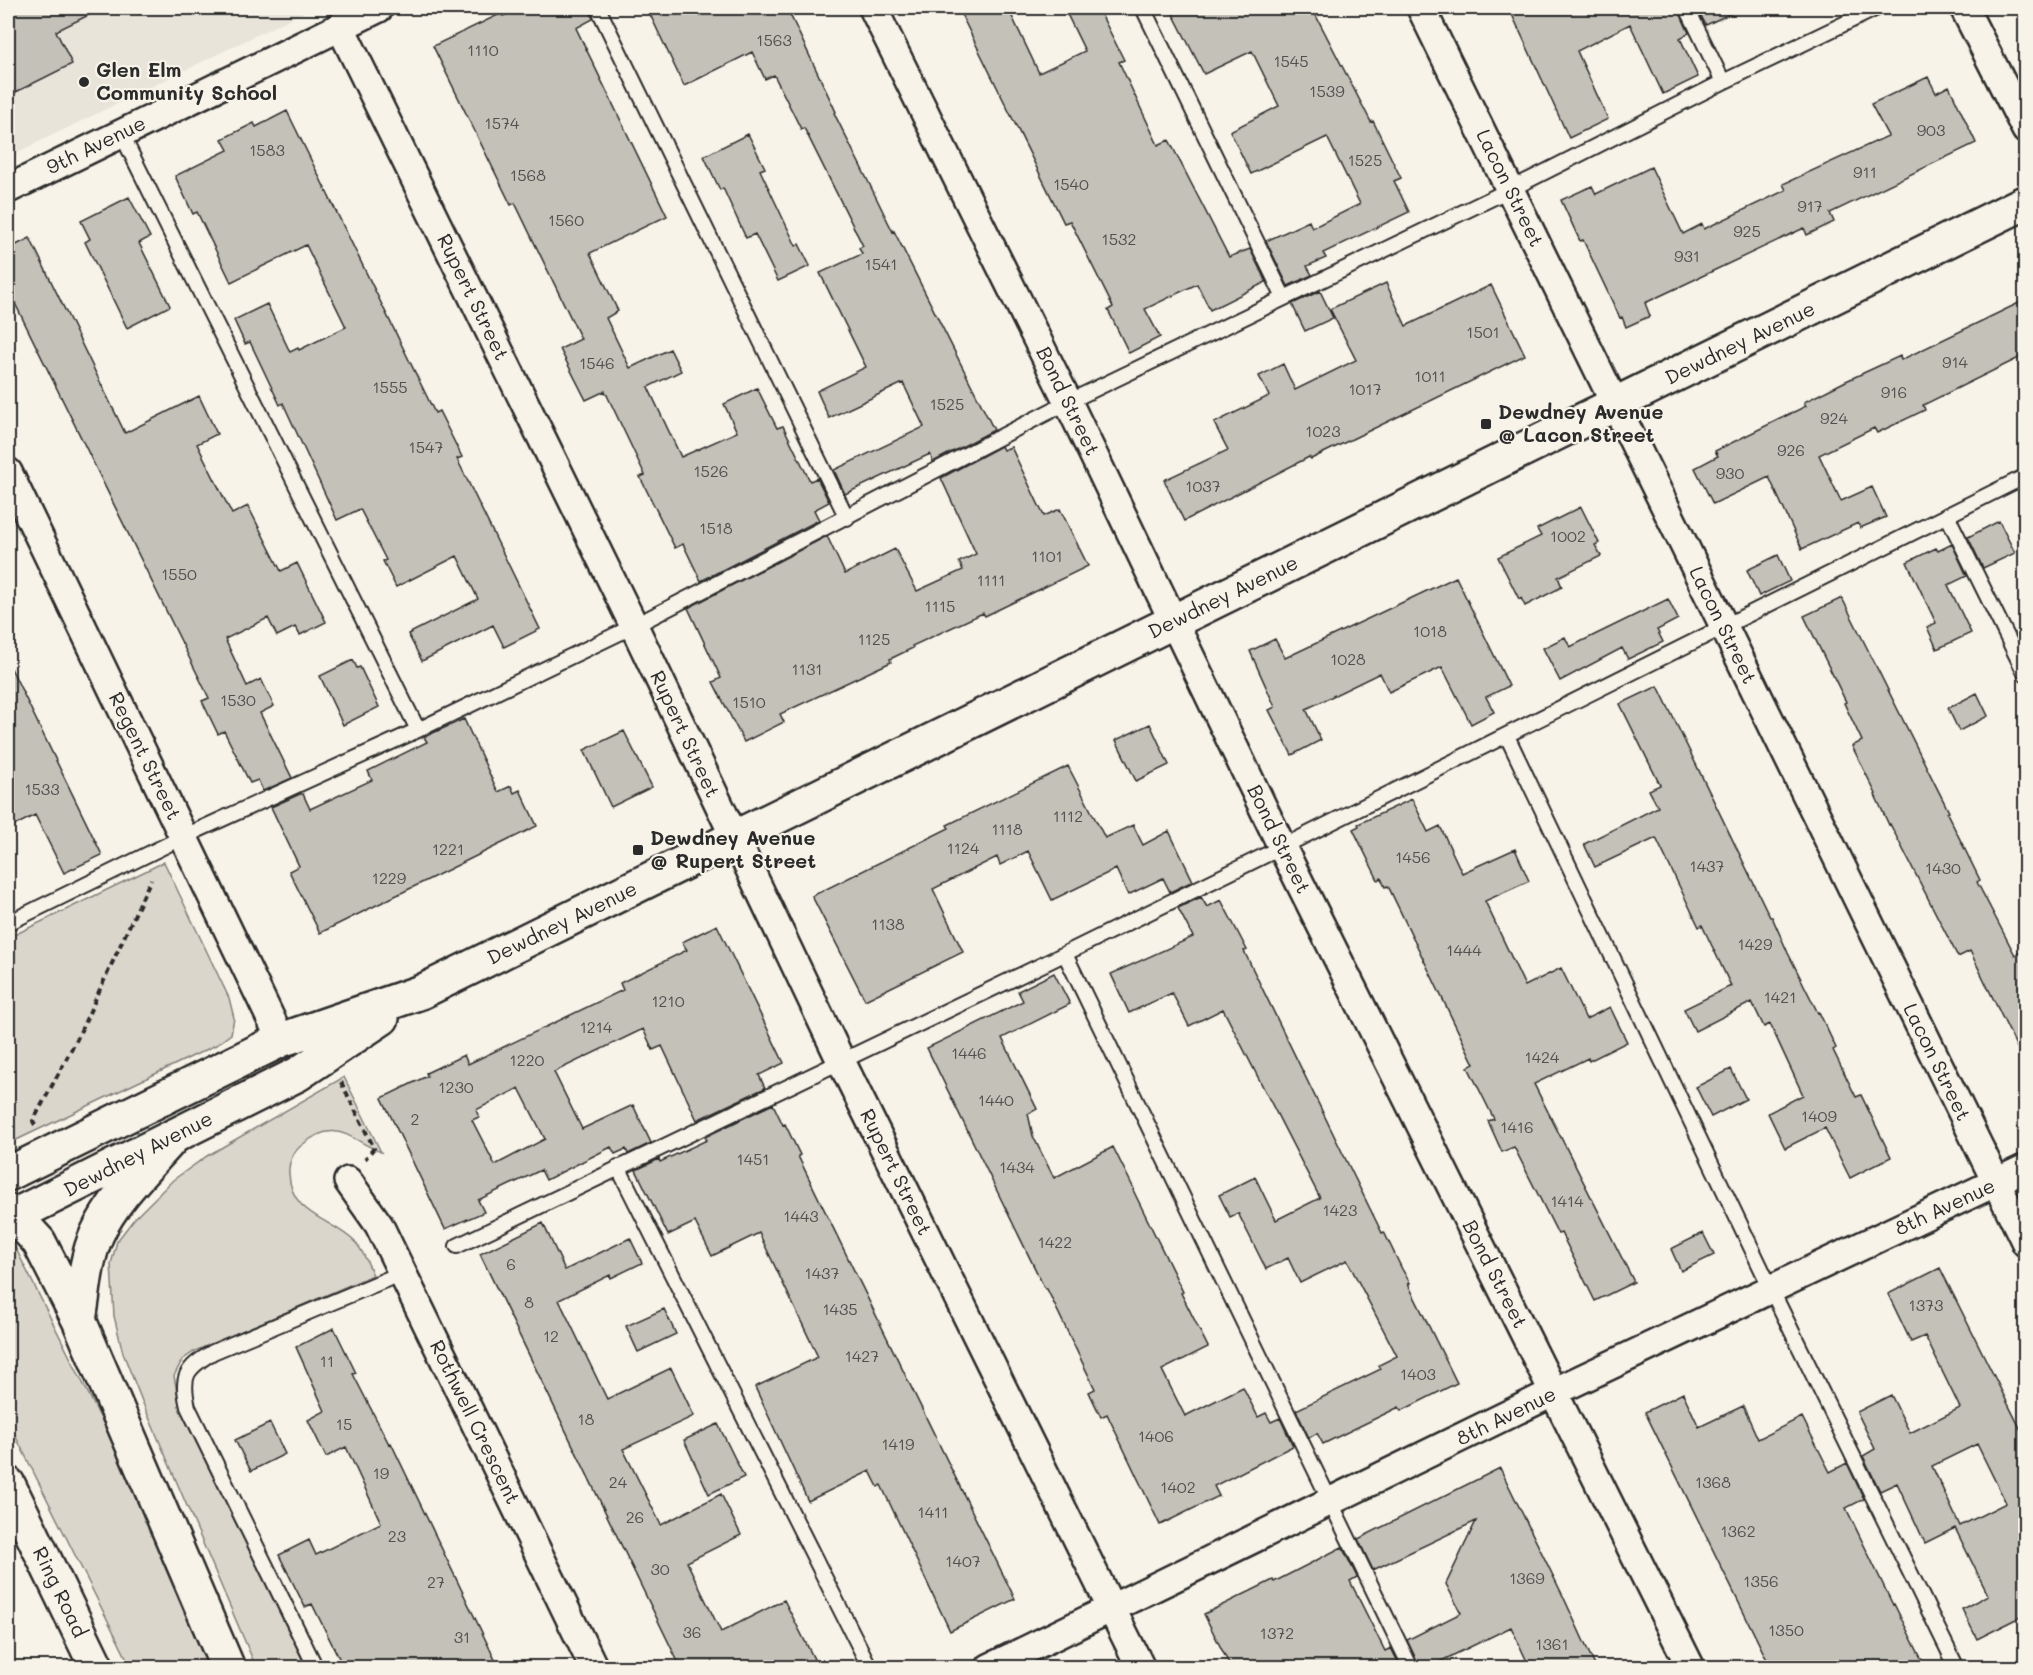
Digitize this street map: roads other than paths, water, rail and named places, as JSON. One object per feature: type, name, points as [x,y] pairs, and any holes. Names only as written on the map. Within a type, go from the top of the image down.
[{"type":"main road","name":"Dewdney Avenue","points":[[8,1174],[281,1040],[421,992],[2025,202]]},
{"type":"main road","name":"Dewdney Avenue","points":[[10,1215],[298,1074],[421,992]]},
{"type":"main road","points":[[79,1320],[88,1266],[97,1234],[117,1202],[174,1136]]},
{"type":"main road","points":[[10,1215],[39,1242],[79,1320],[228,1668]]},
{"type":"main road","name":"Ring Road","points":[[8,1485],[97,1668]]},
{"type":"street","name":"9th Avenue","points":[[8,189],[379,8]]},
{"type":"street","name":"Bond Street","points":[[873,8],[1068,402],[1282,847],[1691,1668]]},
{"type":"street","name":"Lacon Street","points":[[1421,8],[1617,404],[2025,1243]]},
{"type":"street","points":[[1964,8],[2025,130]]},
{"type":"street","name":"Rupert Street","points":[[340,26],[634,626],[841,1060],[1141,1668]]},
{"type":"street","name":"Regent Street","points":[[8,472],[175,841],[281,1040]]},
{"type":"street","name":"8th Avenue","points":[[989,1668],[1554,1392],[2025,1168]]},
{"type":"street","name":"Rothwell Crescent","points":[[348,1181],[378,1225],[594,1668]]},
{"type":"lane","points":[[598,8],[847,518]]},
{"type":"lane","points":[[1143,8],[1284,298]]},
{"type":"lane","points":[[1687,8],[1723,82]]},
{"type":"lane","points":[[8,923],[175,841],[418,730],[634,626],[1068,402],[1511,189],[1723,82],[1877,8]]},
{"type":"lane","points":[[121,133],[418,730]]},
{"type":"lane","points":[[457,1246],[1065,954],[1507,736],[2025,476]]},
{"type":"lane","points":[[1947,515],[2025,675]]},
{"type":"lane","points":[[1507,736],[1771,1289],[1958,1668]]},
{"type":"lane","points":[[1065,954],[1411,1668]]},
{"type":"lane","points":[[618,1167],[870,1668]]},
{"type":"lane","points":[[316,1668],[188,1407],[183,1387],[187,1374],[198,1361],[213,1352],[402,1273]]},
{"type":"place","name":"Glen Elm Community School","points":[[84,82]]},
{"type":"place","name":"Dewdney Avenue @ Lacon Street","points":[[1486,424]]},
{"type":"place","name":"Dewdney Avenue @ Rupert Street","points":[[638,850]]}]
